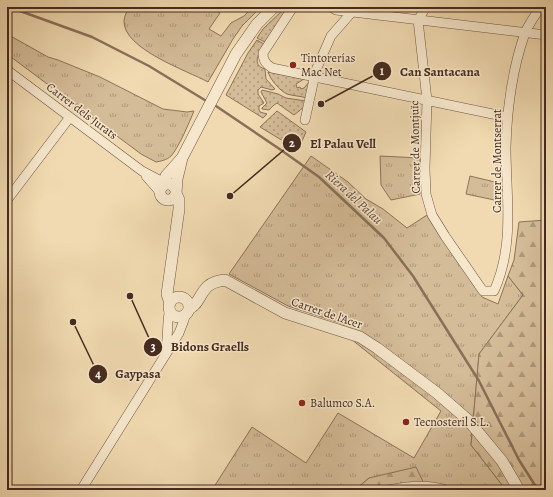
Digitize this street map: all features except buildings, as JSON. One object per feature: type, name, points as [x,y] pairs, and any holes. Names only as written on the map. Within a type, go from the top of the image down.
[{"type":"street","points":[[163,188],[182,158],[236,54],[257,24],[274,7]]},
{"type":"street","points":[[293,7],[263,53],[263,58],[266,64],[272,68],[508,117]]},
{"type":"street","points":[[331,7],[336,10],[546,35]]},
{"type":"street","points":[[418,20],[426,7]]},
{"type":"street","name":"Carrer de Montserrat","points":[[490,292],[494,291],[501,276],[509,220],[506,147],[512,84],[526,33],[540,7]]},
{"type":"street","points":[[305,120],[316,70],[331,36],[352,12]]},
{"type":"street","name":"Carrer de Montjuïc","points":[[418,20],[427,100],[426,194],[432,215],[476,282],[483,291],[490,292]]},
{"type":"street","name":"Carrer dels Jurats","points":[[7,70],[70,116],[163,188]]},
{"type":"street","points":[[7,200],[70,116]]},
{"type":"street","points":[[81,490],[179,333],[184,320],[180,305],[172,291],[170,280],[176,231],[178,200],[176,193],[182,158]]},
{"type":"street","name":"Carrer dels Jurats","points":[[142,171],[153,177],[163,188]]},
{"type":"street","points":[[163,188],[172,199],[176,193]]},
{"type":"street","points":[[163,188],[174,217],[176,231]]},
{"type":"street","name":"Carrer de l'Acer","points":[[180,305],[194,307],[207,287],[214,282],[225,280],[285,313],[360,337],[437,393],[473,426],[494,450],[519,490]]},
{"type":"street","points":[[161,362],[167,344],[167,324],[180,305]]},
{"type":"street","points":[[388,490],[420,486],[446,490]]},
{"type":"green space","points":[[129,7],[212,7],[220,13],[209,29],[221,36],[231,23],[244,16],[253,7],[257,7],[258,10],[242,26],[208,82],[158,58],[134,41],[127,31],[124,21]]},
{"type":"green space","points":[[286,7],[288,7],[265,42],[257,38],[263,29]]},
{"type":"green space","points":[[7,34],[48,57],[100,77],[163,109],[187,112],[194,111],[184,135],[174,152],[168,158],[156,162],[141,154],[7,54]]},
{"type":"green space","points":[[257,40],[264,44],[257,58],[258,65],[265,69],[266,79],[275,89],[272,90],[261,87],[258,90],[258,94],[264,103],[259,106],[259,110],[260,112],[267,114],[263,118],[226,95],[248,53]]},
{"type":"green space","points":[[268,72],[304,79],[296,84],[297,88],[300,87],[301,89],[304,88],[310,81],[307,98],[289,95],[281,90]]},
{"type":"green space","points":[[262,90],[278,94],[286,98],[306,101],[304,107],[294,115],[277,103],[269,110],[262,109],[267,103],[261,92]]},
{"type":"green space","points":[[277,111],[306,132],[298,150],[260,127]]},
{"type":"green space","points":[[311,156],[348,182],[366,199],[383,209],[407,228],[427,215],[482,297],[498,304],[508,276],[523,295],[479,354],[471,445],[506,490],[427,490],[369,478],[355,490],[212,490],[252,427],[306,463],[338,413],[414,458],[441,411],[351,339],[343,324],[288,306],[229,274]]},
{"type":"green space","points":[[380,156],[420,158],[420,194],[391,200],[381,185]]},
{"type":"green space","points":[[470,176],[503,184],[504,202],[466,194]]},
{"type":"green space","points":[[546,220],[546,490],[506,490],[471,445],[479,354],[523,295],[508,276],[514,260],[519,222]]},
{"type":"green space","points":[[416,467],[427,490],[355,490],[369,478]]},
{"type":"waterway","name":"Riera del Palau","points":[[9,7],[92,37],[149,66],[208,102]]},
{"type":"waterway","name":"Riera del Palau","points":[[213,104],[319,177],[384,238],[413,276],[479,381],[519,460],[538,490]]},
{"type":"place","name":"Tintorerías Mac Net","points":[[293,65]]},
{"type":"place","name":"Can Santacana","points":[[321,104]]},
{"type":"place","name":"El Palau Vell","points":[[230,196]]},
{"type":"place","name":"Bidons Graells","points":[[130,296]]},
{"type":"place","name":"Gaypasa","points":[[73,322]]},
{"type":"place","name":"Balumco S.A.","points":[[302,403]]},
{"type":"place","name":"Tecnosteril S.L.","points":[[406,422]]}]
